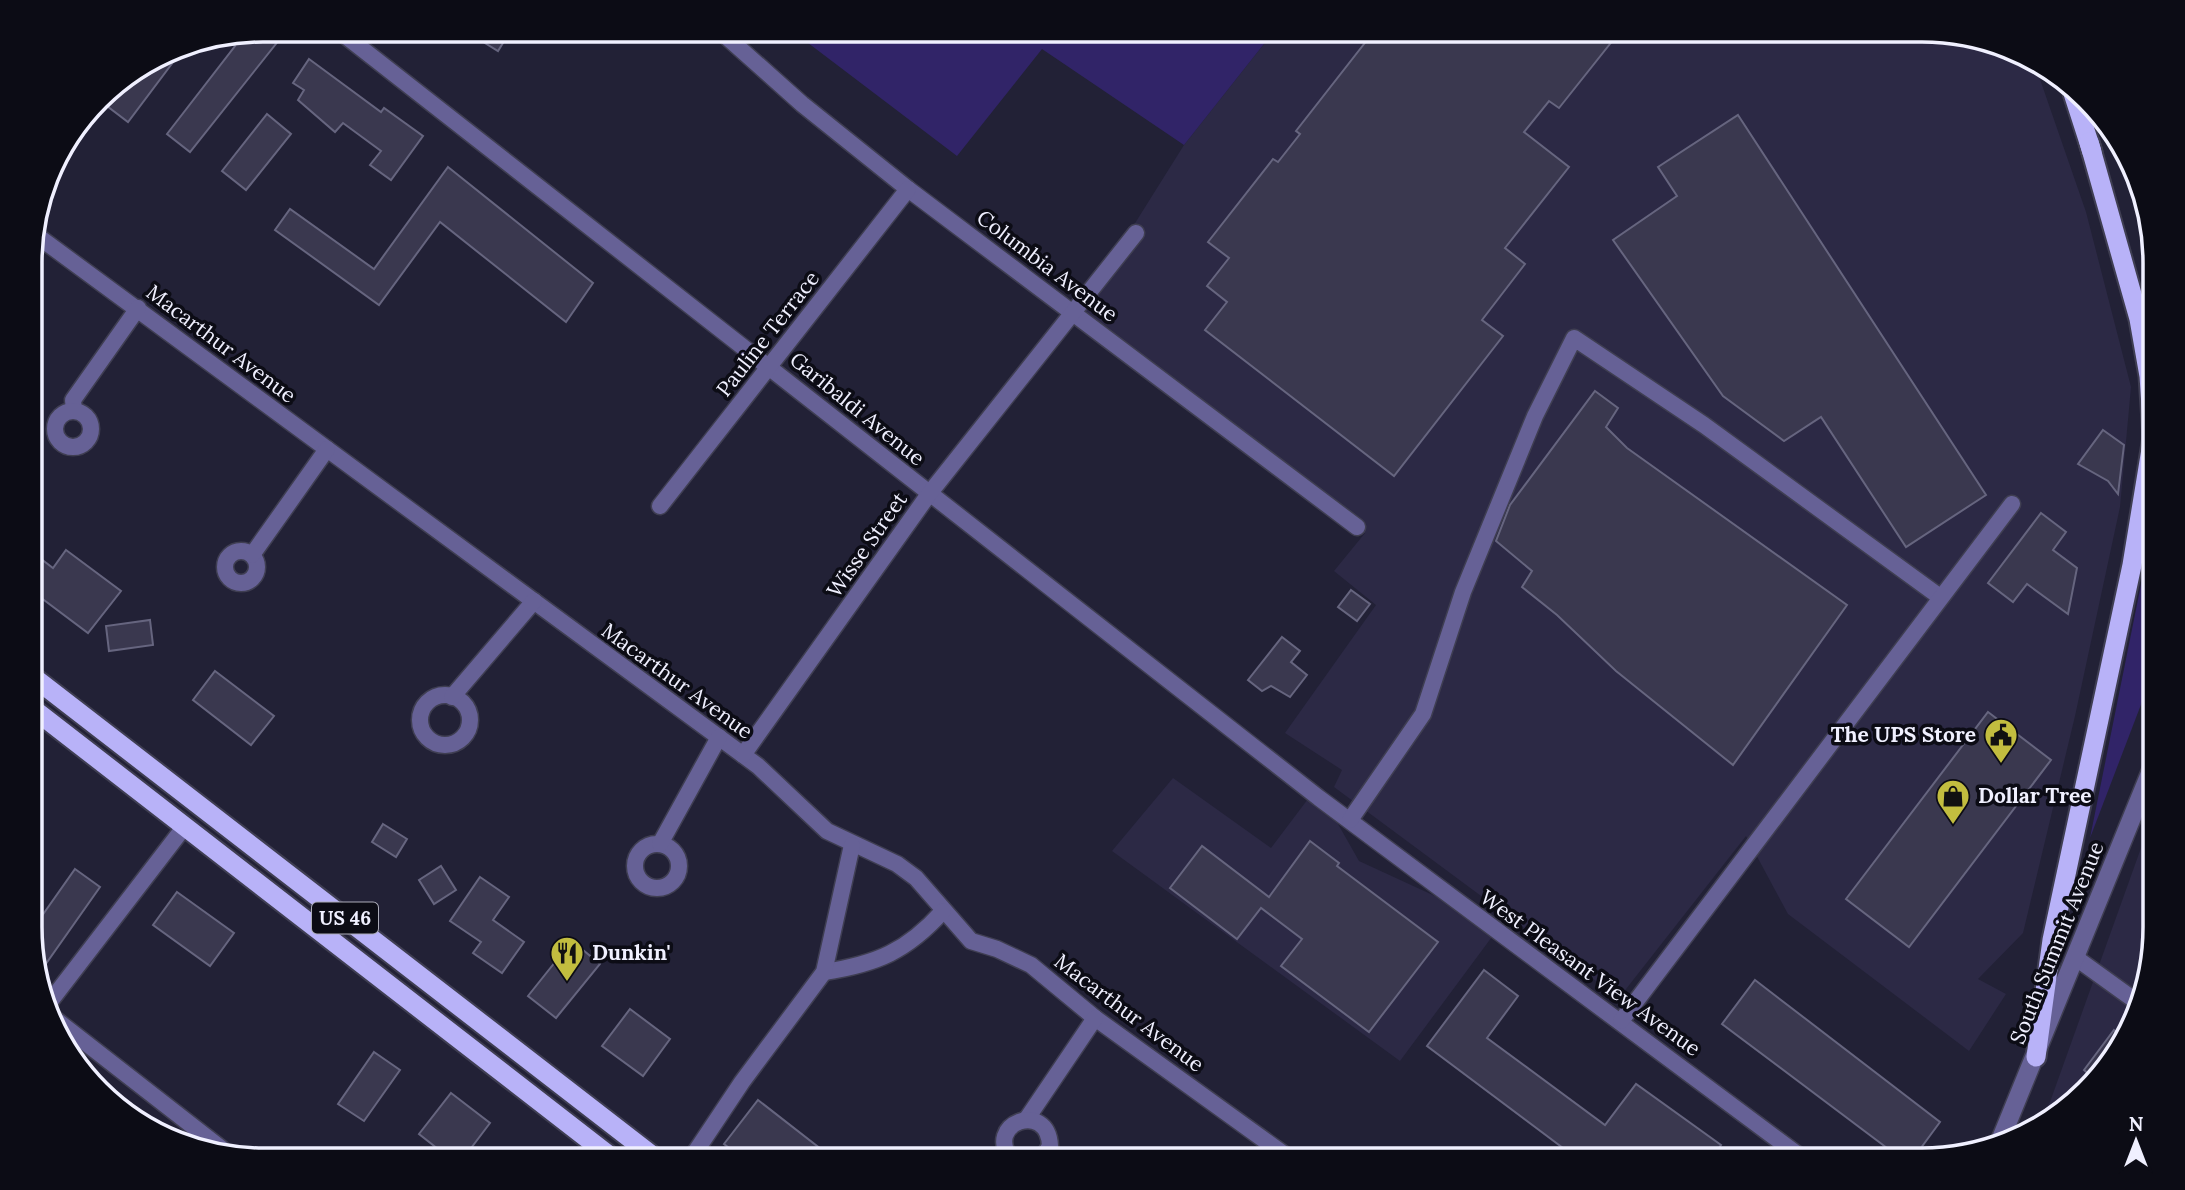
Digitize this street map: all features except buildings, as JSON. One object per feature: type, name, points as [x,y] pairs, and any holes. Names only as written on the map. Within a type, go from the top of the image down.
[{"type":"highway","points":[[2077,106],[2143,297]]},
{"type":"highway","points":[[2089,142],[2140,319],[2143,338]]},
{"type":"highway","points":[[2036,1057],[2052,940],[2132,565],[2143,498]]},
{"type":"highway","name":"US 46","points":[[42,684],[642,1148]]},
{"type":"highway","name":"US 46","points":[[42,716],[600,1148]]},
{"type":"street","name":"Garibaldi Avenue","points":[[353,42],[1350,820]]},
{"type":"street","name":"Columbia Avenue","points":[[732,42],[802,104],[908,189],[1357,527]]},
{"type":"street","name":"Pauline Terrace","points":[[660,506],[908,189]]},
{"type":"street","name":"Wisse Street","points":[[743,755],[929,494],[1136,233]]},
{"type":"street","name":"Macarthur Avenue","points":[[43,240],[743,755],[827,831],[906,871],[971,941],[997,949],[1031,965],[1095,1018],[1275,1148]]},
{"type":"street","points":[[74,410],[73,400],[138,308]]},
{"type":"street","points":[[1350,820],[1423,714],[1463,592],[1535,416],[1574,338],[1704,425],[1940,597]]},
{"type":"street","points":[[252,555],[327,449]]},
{"type":"street","points":[[1620,1021],[2012,504]]},
{"type":"street","points":[[452,697],[534,601]]},
{"type":"street","points":[[660,844],[719,737]]},
{"type":"street","name":"South Summit Avenue","points":[[2004,1131],[2143,791]]},
{"type":"street","name":"West Pleasant View Avenue","points":[[1350,820],[1789,1148]]},
{"type":"street","points":[[54,997],[186,826]]},
{"type":"street","points":[[699,1148],[824,972],[852,845]]},
{"type":"street","points":[[824,972],[864,966],[907,946],[943,911]]},
{"type":"street","points":[[2076,958],[2131,998]]},
{"type":"street","points":[[1006,1148],[1005,1135],[1011,1126],[1026,1120],[1095,1018]]},
{"type":"street","points":[[67,1028],[212,1141]]},
{"type":"street","points":[[1026,1120],[1042,1125],[1049,1138],[1048,1148]]},
{"type":"shaded area","points":[[807,42],[1266,42],[1184,145],[1042,49],[957,156]]},
{"type":"shaded area","points":[[1266,42],[1922,42],[1979,50],[2006,59],[2039,75],[2086,212],[2131,387],[2120,507],[2075,716],[2023,933],[1978,979],[2006,994],[1969,1051],[1788,914],[1746,836],[1619,998],[1334,787],[1342,770],[1285,733],[1376,605],[1334,571],[1365,533],[1080,311],[1184,145]]},
{"type":"shaded area","points":[[2143,575],[2143,699],[2090,838]]},
{"type":"shaded area","points":[[1173,778],[1271,848],[1317,787],[1359,861],[1500,926],[1400,1061],[1112,851]]},
{"type":"shaded area","points":[[2143,844],[2143,941],[2131,998],[2106,1050],[2068,1093],[2045,1111],[2050,1102]]},
{"type":"place","name":"The UPS Store","points":[[2001,765]]},
{"type":"place","name":"Dollar Tree","points":[[1953,826]]},
{"type":"place","name":"Dunkin'","points":[[567,983]]}]
